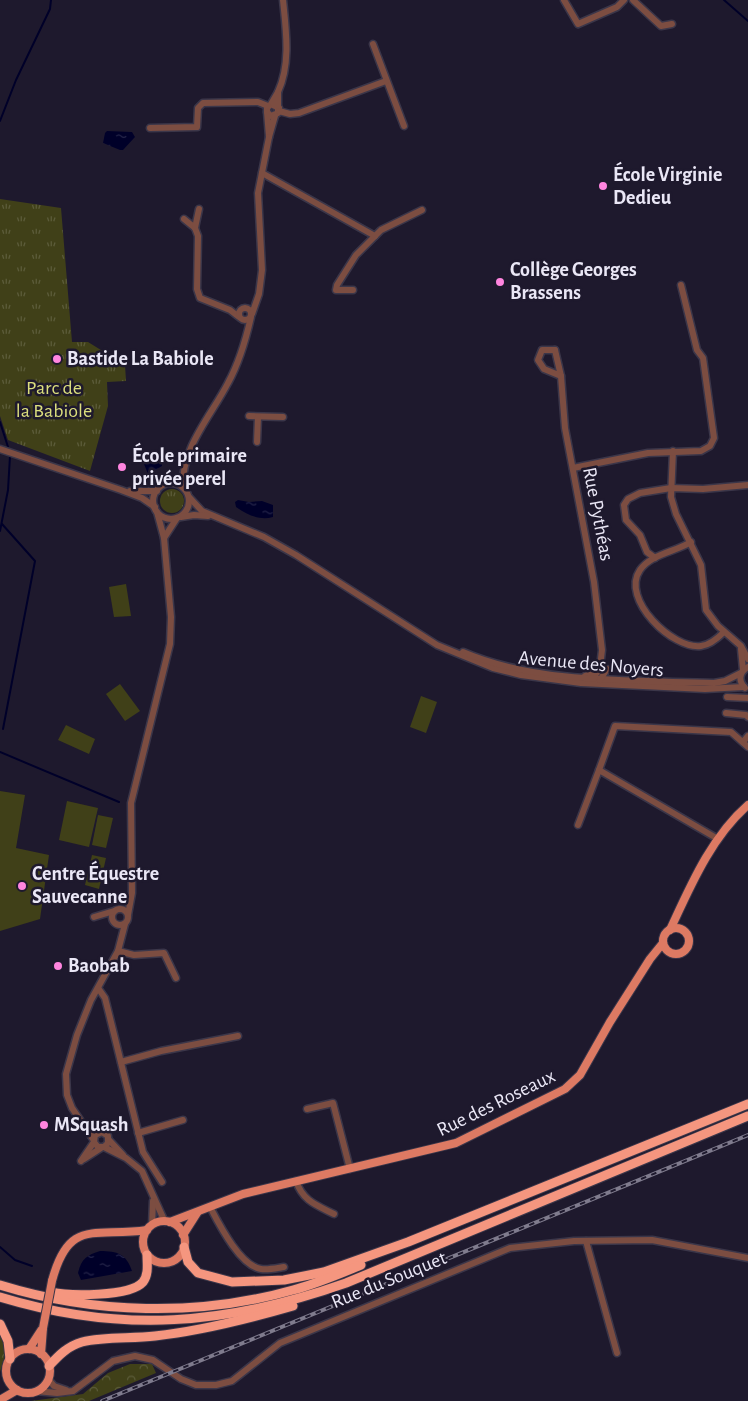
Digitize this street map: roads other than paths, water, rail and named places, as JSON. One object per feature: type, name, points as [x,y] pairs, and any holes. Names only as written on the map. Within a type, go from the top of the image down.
[{"type":"highway","points":[[0,1286],[69,1302],[116,1308],[162,1309],[249,1300],[294,1290],[337,1275],[748,1104]]},
{"type":"highway","points":[[0,1298],[58,1312],[112,1320],[165,1322],[205,1318],[301,1299],[442,1243],[748,1116]]},
{"type":"highway","points":[[184,1247],[188,1262],[198,1273],[232,1282],[284,1280],[324,1272],[408,1242],[573,1176]]},
{"type":"highway","points":[[49,1366],[62,1351],[82,1342],[111,1338],[154,1336],[202,1328],[308,1302],[400,1267],[442,1243]]},
{"type":"highway","points":[[0,1280],[62,1294],[86,1294],[124,1290],[142,1282],[146,1274],[147,1255]]},
{"type":"highway","points":[[0,1324],[8,1341],[8,1363]]},
{"type":"main road","name":"Rue des Roseaux","points":[[168,1222],[243,1194],[456,1143],[565,1089],[580,1074],[610,1022],[654,953],[664,947],[664,935],[670,930],[700,868],[718,839],[748,805]]},
{"type":"main road","points":[[664,947],[679,955],[687,950],[689,937],[679,928],[675,918]]},
{"type":"main road","points":[[670,930],[679,928]]},
{"type":"main road","points":[[183,1235],[197,1212]]},
{"type":"main road","points":[[41,1354],[43,1328],[52,1281],[58,1261],[68,1245],[77,1237],[91,1232],[126,1233],[168,1222],[180,1229],[183,1235],[184,1247],[177,1258],[165,1263],[152,1260],[147,1255],[143,1242],[149,1228]]},
{"type":"main road","points":[[126,1233],[143,1242]]},
{"type":"main road","points":[[0,1381],[8,1363],[15,1354],[29,1349],[43,1328]]},
{"type":"main road","points":[[8,1363],[8,1381],[17,1390],[23,1392],[36,1391],[48,1379],[49,1366],[41,1354],[29,1349]]},
{"type":"main road","points":[[0,1400],[17,1390]]},
{"type":"street","points":[[126,1158],[102,1148],[79,1122],[67,1095],[66,1074],[76,1035],[119,948],[132,894],[132,803],[170,644],[171,617],[164,538],[154,496],[164,485],[173,483],[182,473],[199,432],[228,383],[246,334],[262,270],[258,193],[269,136],[278,112],[278,92],[286,63],[283,0]]},
{"type":"street","points":[[564,0],[578,24],[617,7],[624,0]]},
{"type":"street","points":[[633,0],[662,26],[672,24]]},
{"type":"street","points":[[373,44],[404,126]]},
{"type":"street","points":[[150,128],[193,128],[197,126],[198,108],[203,103],[258,102],[278,112],[299,113],[386,81]]},
{"type":"street","points":[[269,136],[269,107],[278,92]]},
{"type":"street","points":[[269,107],[271,116],[278,112]]},
{"type":"street","points":[[262,173],[375,236]]},
{"type":"street","points":[[195,228],[199,209]]},
{"type":"street","points":[[353,290],[336,290],[337,285],[356,255],[387,226],[422,210]]},
{"type":"street","points":[[184,219],[195,228],[198,236],[198,294],[206,302],[230,310],[244,320],[251,316]]},
{"type":"street","points":[[573,468],[662,452],[701,451],[710,446],[714,438],[702,358],[697,350],[681,285]]},
{"type":"street","points":[[230,310],[243,308],[256,299]]},
{"type":"street","points":[[243,308],[251,316]]},
{"type":"street","points":[[243,308],[240,318],[246,334]]},
{"type":"street","name":"Rue Pythéas","points":[[561,376],[544,368],[538,360],[542,350],[556,346],[561,376],[565,428],[591,561],[603,658],[607,669]]},
{"type":"street","points":[[248,416],[283,417]]},
{"type":"street","points":[[257,442],[258,417]]},
{"type":"street","points":[[0,449],[142,498],[166,518],[177,518]]},
{"type":"street","points":[[673,451],[672,504],[700,564],[706,610],[724,632],[741,646],[748,659]]},
{"type":"street","points":[[182,473],[183,488]]},
{"type":"street","points":[[164,538],[177,518],[188,507],[189,497],[183,488],[173,483]]},
{"type":"street","points":[[655,558],[647,552],[637,530],[626,520],[624,505],[628,498],[671,488],[703,489],[748,485]]},
{"type":"street","points":[[121,490],[157,491]]},
{"type":"street","name":"Avenue des Noyers","points":[[189,497],[195,506],[212,517],[264,537],[296,555],[437,645],[493,668],[521,675],[581,683],[705,689],[746,688]]},
{"type":"street","name":"Avenue des Noyers","points":[[177,518],[194,515],[212,517]]},
{"type":"street","points":[[691,542],[655,558],[640,570],[636,590],[644,611],[659,627],[685,644],[691,646],[709,644],[724,632]]},
{"type":"street","name":"Avenue des Noyers","points":[[415,631],[494,663],[552,674],[714,683],[725,681],[744,670]]},
{"type":"street","points":[[741,646],[744,670],[740,680],[746,688]]},
{"type":"street","points":[[585,676],[597,673],[603,658]]},
{"type":"street","points":[[581,683],[594,683],[603,678],[607,669],[618,679]]},
{"type":"street","points":[[728,697],[748,698]]},
{"type":"street","points":[[726,713],[748,717]]},
{"type":"street","points":[[578,825],[615,726],[731,732],[746,744],[748,736]]},
{"type":"street","points":[[599,770],[718,839]]},
{"type":"street","points":[[119,948],[114,923],[115,910],[132,894]]},
{"type":"street","points":[[125,924],[114,923],[103,917],[94,917],[115,910],[124,910],[128,915]]},
{"type":"street","points":[[119,948],[134,955],[164,953],[176,978]]},
{"type":"street","points":[[98,988],[105,998],[146,1159],[162,1182]]},
{"type":"street","points":[[121,1062],[161,1051],[238,1036]]},
{"type":"street","points":[[307,1109],[333,1103],[350,1169]]},
{"type":"street","points":[[138,1133],[183,1120]]},
{"type":"street","points":[[79,1122],[106,1134],[109,1140],[126,1158],[145,1174],[154,1200],[168,1222]]},
{"type":"street","points":[[99,1132],[81,1160],[102,1148],[109,1140]]},
{"type":"street","points":[[296,1181],[301,1194],[307,1202],[334,1214]]},
{"type":"street","points":[[149,1228],[154,1200]]},
{"type":"street","points":[[210,1207],[238,1254],[250,1265],[259,1269],[284,1267]]},
{"type":"street","name":"Rue du Souquet","points":[[73,1391],[113,1361],[135,1356],[153,1360],[181,1380],[196,1385],[216,1385],[232,1381],[280,1343],[510,1248],[586,1241],[652,1240],[748,1258]]},
{"type":"street","points":[[586,1241],[617,1353]]},
{"type":"street","points":[[48,1379],[59,1389],[73,1391]]},
{"type":"street","points":[[36,1391],[57,1393],[73,1391]]},
{"type":"water","points":[[107,131],[132,132],[135,137],[123,150],[120,150],[103,143]]},
{"type":"water","points":[[142,459],[162,464],[162,466],[148,474]]},
{"type":"water","points":[[238,500],[249,502],[262,501],[273,505],[273,517],[263,518],[248,514],[236,507],[235,502]]},
{"type":"water","points":[[100,1251],[116,1253],[124,1257],[132,1271],[81,1280],[78,1273],[83,1261],[91,1254]]},
{"type":"waterway","points":[[0,121],[16,80],[50,9],[51,0]]},
{"type":"waterway","points":[[724,0],[748,21]]},
{"type":"waterway","points":[[0,422],[8,447]]},
{"type":"waterway","points":[[0,531],[8,490],[10,456]]},
{"type":"waterway","points":[[2,524],[35,561],[3,729]]},
{"type":"waterway","points":[[0,752],[119,802]]},
{"type":"waterway","points":[[0,1247],[15,1260],[32,1266]]},
{"type":"railway","points":[[102,1401],[748,1135]]},
{"type":"place","name":"École Virginie Dedieu","points":[[603,186]]},
{"type":"place","name":"Collège Georges Brassens","points":[[500,282]]},
{"type":"place","name":"Bastide La Babiole","points":[[57,359]]},
{"type":"place","name":"École primaire privée perel","points":[[122,467]]},
{"type":"place","name":"Centre Équestre Sauvecanne","points":[[22,886]]},
{"type":"place","name":"Baobab","points":[[58,966]]},
{"type":"place","name":"MSquash","points":[[44,1125]]},
{"type":"park label","name":"Parc de la Babiole","points":[[54,400]]}]
